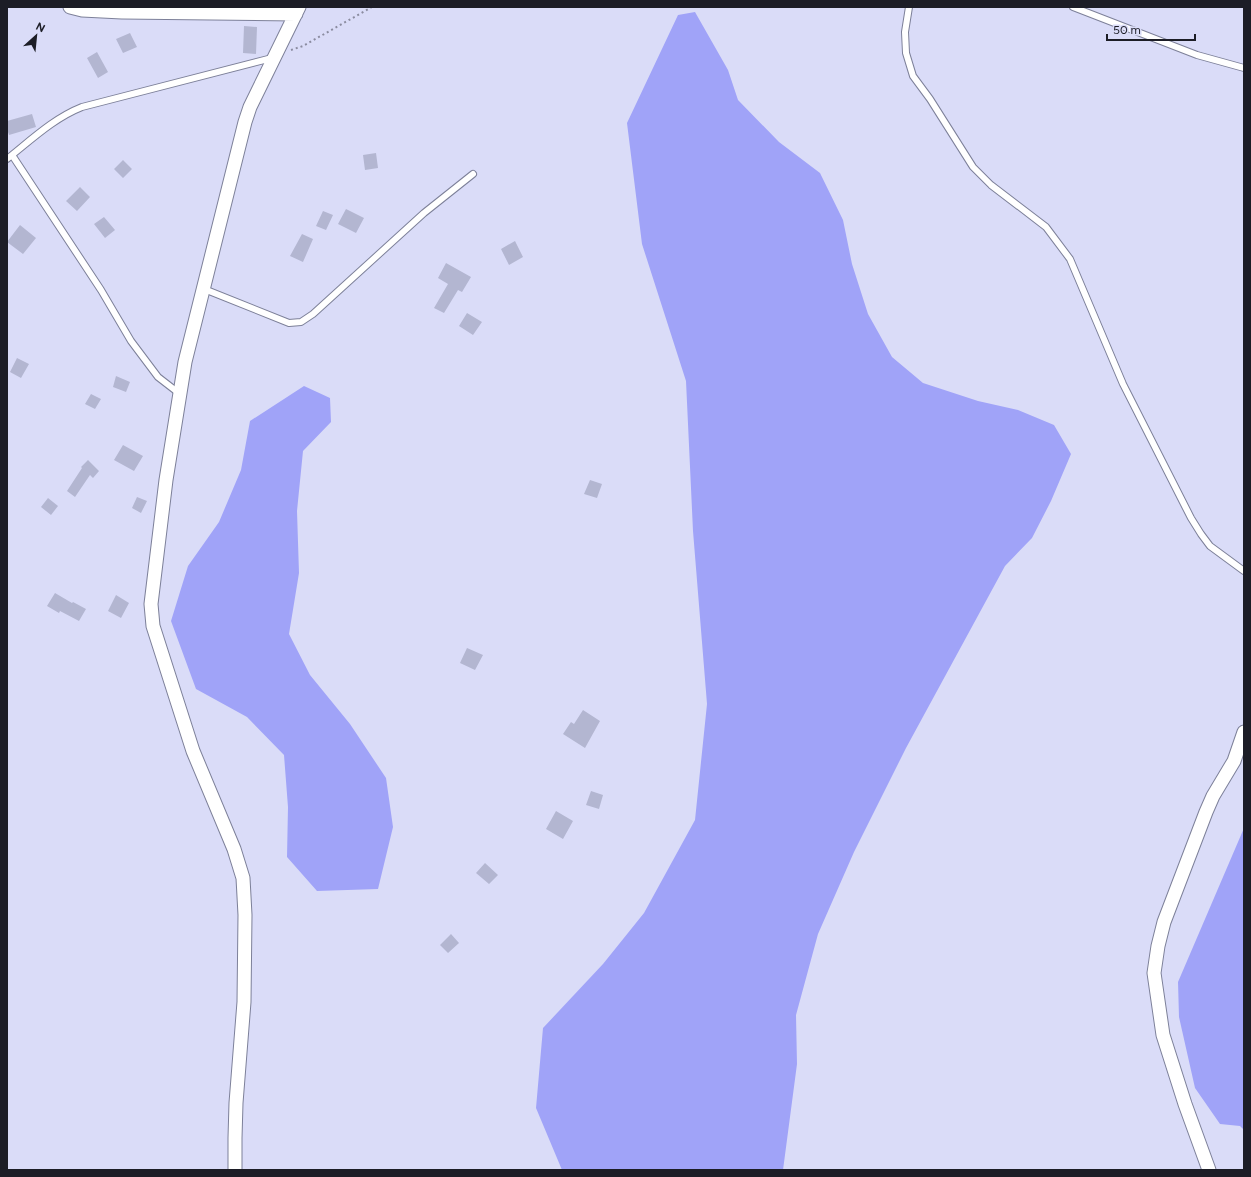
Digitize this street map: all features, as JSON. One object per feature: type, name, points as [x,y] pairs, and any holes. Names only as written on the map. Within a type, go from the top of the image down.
[{"type":"street","points":[[70,7],[82,10],[122,12],[297,10],[255,95],[245,122],[204,288],[186,362],[180,394],[166,480],[151,604],[153,626],[192,751],[234,849],[243,878],[245,915],[244,1002],[235,1131],[235,1170]]},
{"type":"street","points":[[1209,1170],[1185,1104],[1163,1035],[1154,973],[1158,946],[1164,922],[1206,812],[1213,796],[1234,761],[1244,732]]},
{"type":"lane","points":[[909,7],[906,32],[906,53],[913,76],[930,99],[973,167],[991,184],[1046,227],[1070,259],[1122,384],[1191,518],[1210,546],[1244,571]]},
{"type":"lane","points":[[1073,7],[1197,55],[1244,68]]},
{"type":"lane","points":[[180,394],[158,377],[131,341],[101,290],[10,157],[57,119],[82,107],[274,58]]},
{"type":"lane","points":[[204,288],[289,323],[301,322],[313,314],[424,213],[473,174]]},
{"type":"path","points":[[274,58],[303,46],[372,7]]},
{"type":"water","points":[[695,12],[728,70],[738,100],[779,142],[820,173],[843,220],[852,264],[868,314],[892,357],[923,383],[978,401],[1018,410],[1054,425],[1071,454],[1051,501],[1032,538],[1005,566],[906,748],[854,852],[818,934],[796,1015],[797,1064],[783,1170],[562,1170],[536,1108],[543,1028],[603,964],[644,913],[695,820],[707,704],[693,531],[686,381],[642,244],[627,123],[678,15]]},
{"type":"water","points":[[304,386],[330,398],[331,422],[303,451],[297,511],[299,573],[289,634],[310,675],[350,724],[386,778],[393,827],[378,889],[317,891],[287,857],[288,807],[284,755],[247,717],[196,689],[171,621],[188,566],[219,522],[241,470],[250,421]]},
{"type":"water","points":[[1244,828],[1244,1130],[1240,1126],[1220,1124],[1195,1088],[1179,1017],[1178,982]]},
{"type":"building","points":[[244,26],[257,27],[256,54],[243,53]]},
{"type":"building","points":[[130,33],[137,47],[123,53],[116,39]]},
{"type":"building","points":[[97,52],[108,72],[98,78],[87,58]]},
{"type":"building","points":[[32,114],[36,127],[9,135],[7,121]]},
{"type":"building","points":[[376,153],[378,168],[365,170],[363,155]]},
{"type":"building","points":[[123,160],[132,169],[123,178],[114,169]]},
{"type":"building","points":[[80,187],[90,197],[77,211],[66,201]]},
{"type":"building","points":[[346,209],[364,218],[356,233],[338,224]]},
{"type":"building","points":[[323,211],[333,215],[326,230],[316,226]]},
{"type":"building","points":[[104,217],[115,230],[105,238],[94,224]]},
{"type":"building","points":[[20,225],[36,238],[23,254],[7,242]]},
{"type":"building","points":[[302,234],[313,239],[303,262],[290,256]]},
{"type":"building","points":[[515,241],[523,257],[509,265],[501,249]]},
{"type":"building","points":[[446,263],[471,277],[462,292],[458,290],[444,313],[434,308],[448,284],[438,278]]},
{"type":"building","points":[[467,313],[482,322],[473,335],[459,326]]},
{"type":"building","points":[[17,358],[29,364],[21,378],[10,372]]},
{"type":"building","points":[[116,376],[130,382],[126,392],[113,387]]},
{"type":"building","points":[[91,394],[101,399],[95,409],[85,404]]},
{"type":"building","points":[[123,445],[143,456],[134,471],[114,460]]},
{"type":"building","points":[[88,460],[99,471],[93,478],[90,475],[75,497],[67,491],[82,468],[81,467]]},
{"type":"building","points":[[590,480],[602,484],[597,498],[584,494]]},
{"type":"building","points":[[137,497],[147,501],[141,513],[132,508]]},
{"type":"building","points":[[48,498],[58,506],[51,515],[41,507]]},
{"type":"building","points":[[55,593],[86,609],[79,621],[60,611],[59,613],[47,606]]},
{"type":"building","points":[[116,595],[129,603],[121,618],[108,611]]},
{"type":"building","points":[[467,648],[483,655],[475,670],[460,663]]},
{"type":"building","points":[[583,710],[600,721],[585,748],[563,734],[571,722],[574,724]]},
{"type":"building","points":[[591,791],[603,795],[599,809],[586,805]]},
{"type":"building","points":[[556,811],[573,821],[563,839],[546,829]]},
{"type":"building","points":[[485,863],[498,875],[489,884],[476,873]]},
{"type":"building","points":[[451,934],[459,943],[448,953],[440,945]]}]
